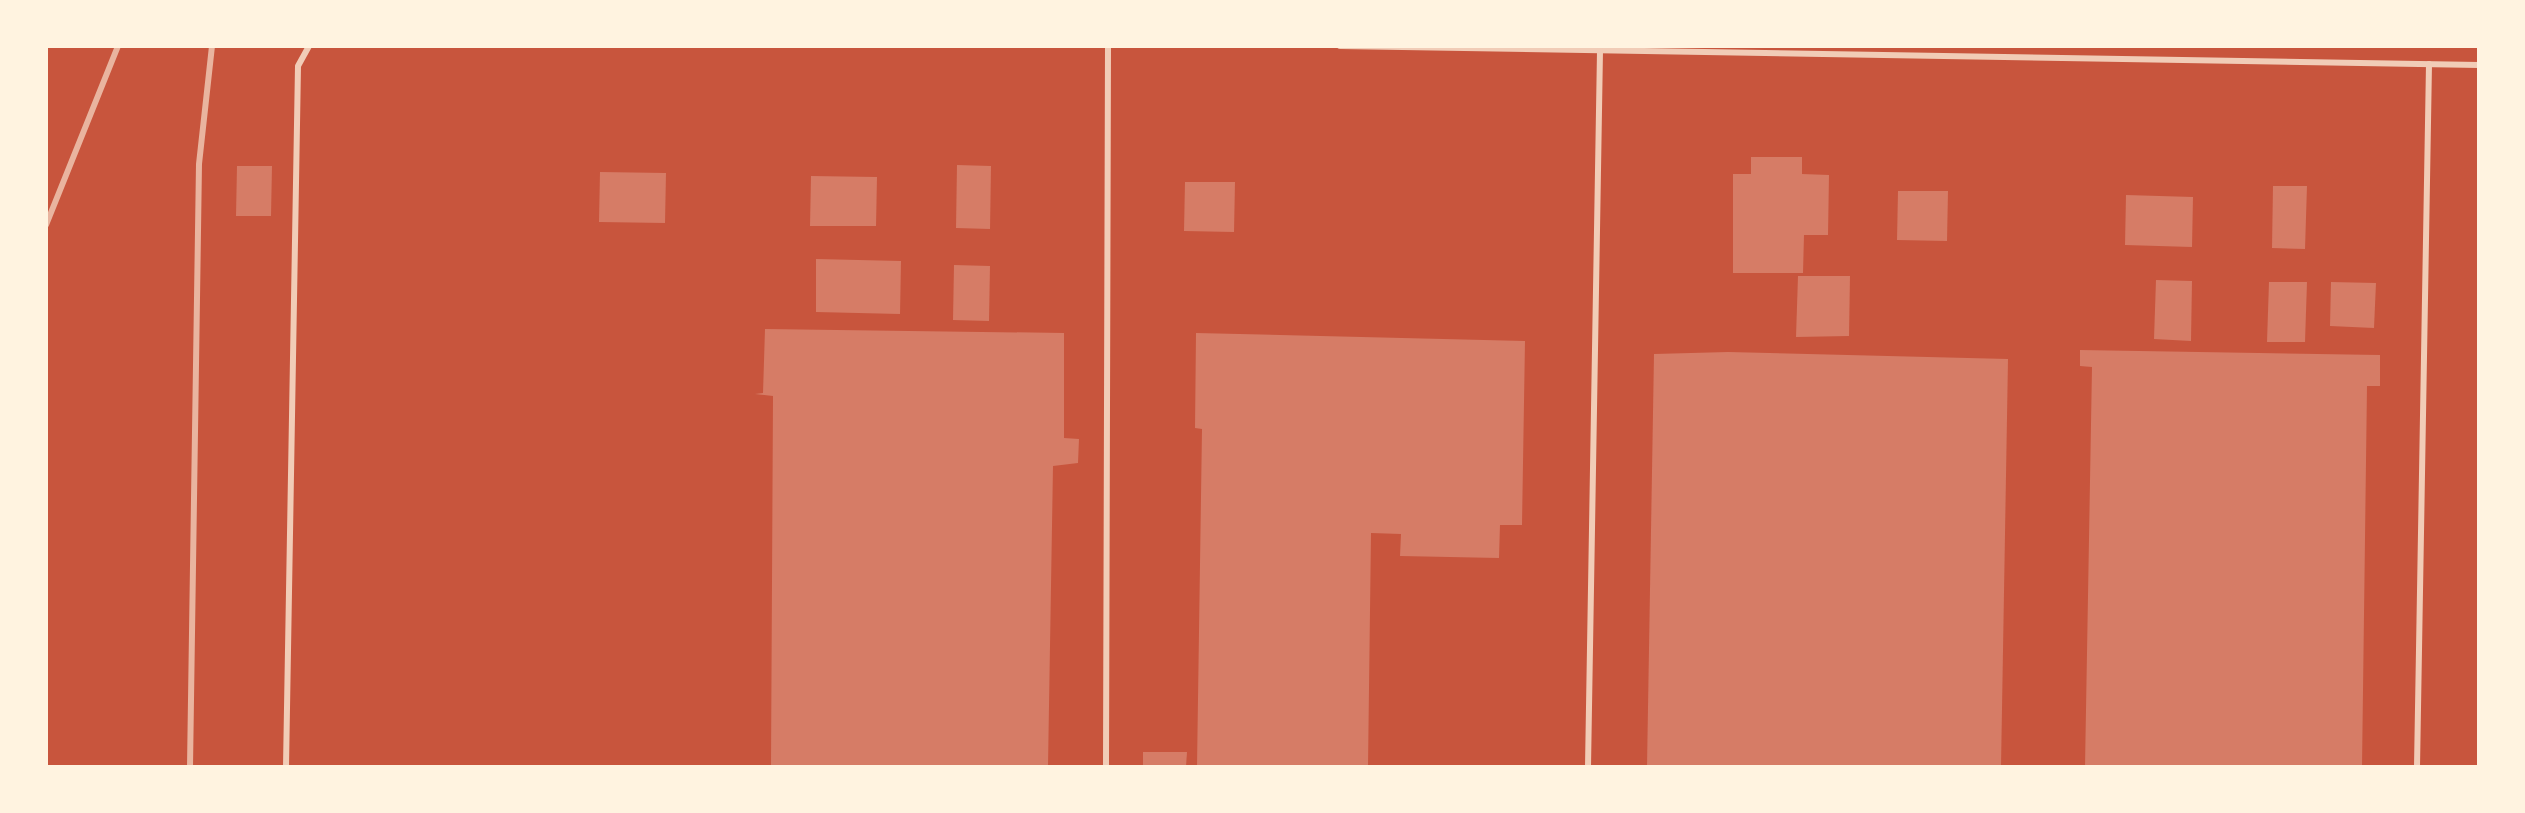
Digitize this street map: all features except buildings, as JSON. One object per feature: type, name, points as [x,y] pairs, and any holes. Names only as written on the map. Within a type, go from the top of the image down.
[{"type":"lane","points":[[1106,767],[1108,46]]},
{"type":"lane","points":[[1340,46],[2479,65]]},
{"type":"lane","points":[[286,767],[298,66],[307,48]]},
{"type":"lane","points":[[1588,767],[1600,51]]},
{"type":"lane","points":[[2417,767],[2429,64]]},
{"type":"railway","points":[[46,225],[118,46]]},
{"type":"railway","points":[[190,767],[199,164],[212,46]]}]
